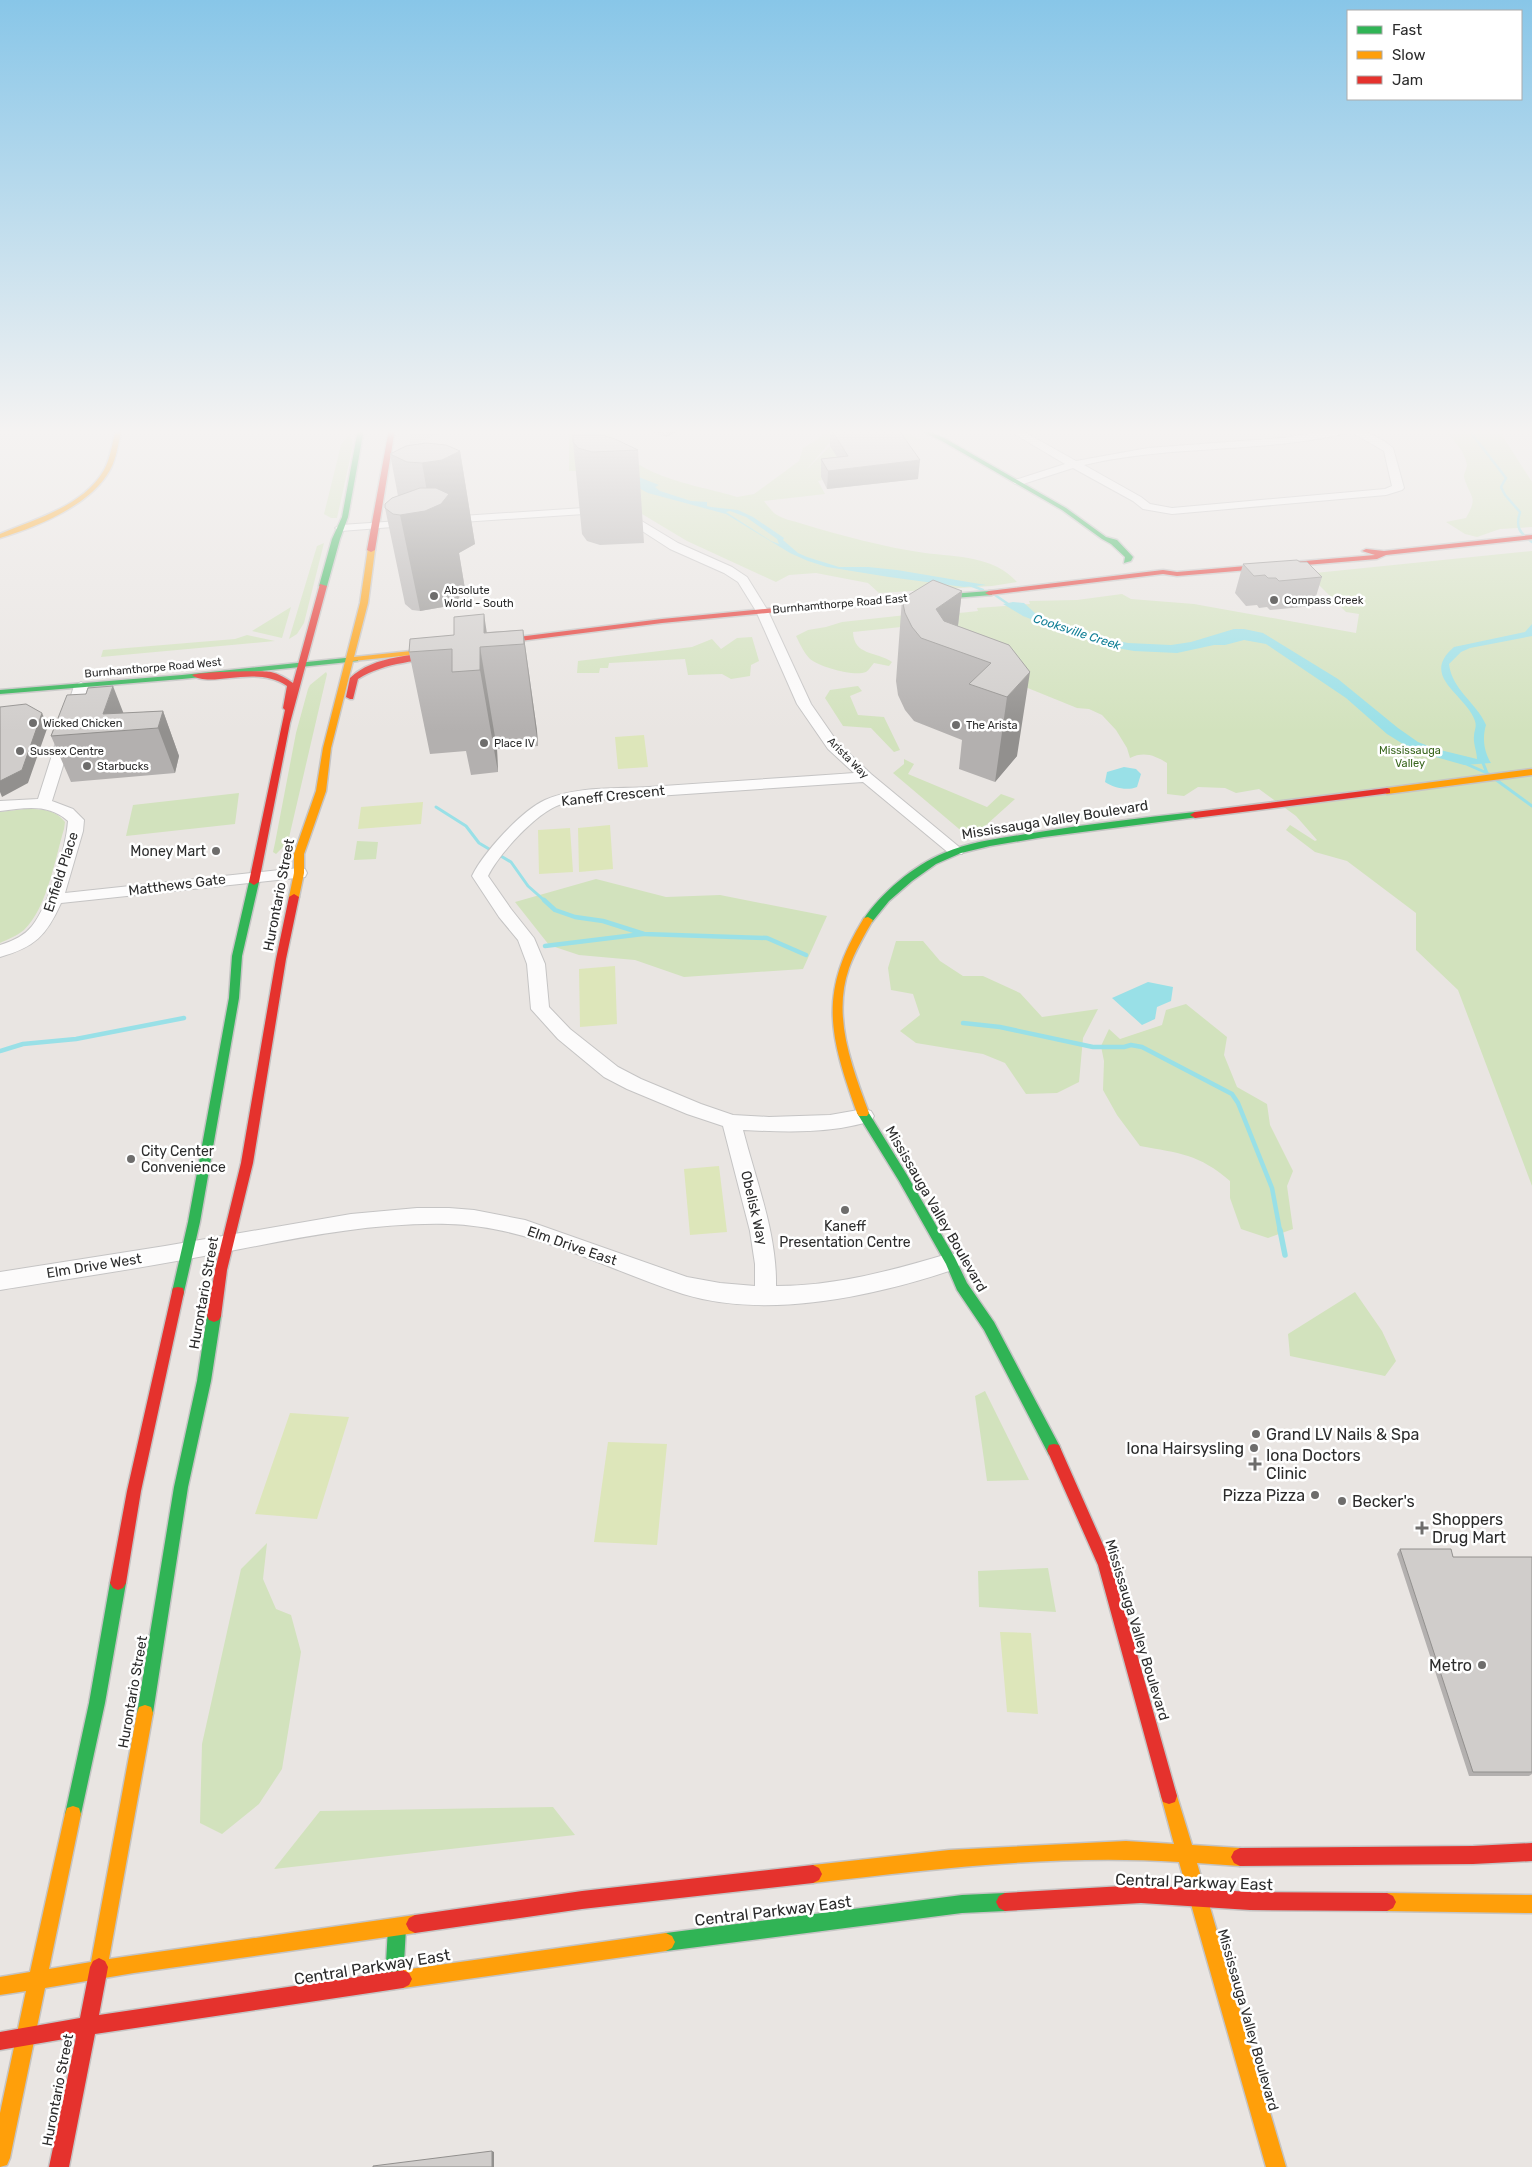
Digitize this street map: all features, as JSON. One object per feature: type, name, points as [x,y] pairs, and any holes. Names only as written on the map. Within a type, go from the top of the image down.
[{"type":"main road","points":[[0,536],[13,530]]},
{"type":"main road","name":"Hurontario Street","points":[[0,2158],[97,1702],[136,1482],[187,1251],[234,998],[237,956],[286,723],[340,530]]},
{"type":"main road","name":"Hurontario Street","points":[[59,2167],[96,1971],[112,1900],[148,1698],[182,1487],[204,1381],[227,1243],[248,1163],[281,959],[299,873],[299,854],[321,791],[327,748],[364,603],[374,530]]},
{"type":"main road","points":[[1094,530],[1104,538],[1114,542],[1129,557],[1127,562],[1138,575]]},
{"type":"main road","name":"Burnhamthorpe Road East","points":[[474,647],[508,644],[518,639],[762,611],[1003,592],[1163,572],[1169,567],[1371,550],[1384,553],[1532,537]]},
{"type":"main road","name":"Burnhamthorpe Road East","points":[[480,636],[506,635],[518,639]]},
{"type":"main road","points":[[351,654],[434,640]]},
{"type":"main road","points":[[304,659],[351,654],[457,649],[444,654],[388,661],[360,673],[354,678],[339,740],[327,748]]},
{"type":"main road","name":"Burnhamthorpe Road West","points":[[0,682],[183,665],[304,659]]},
{"type":"main road","name":"Burnhamthorpe Road West","points":[[0,692],[196,675],[304,659]]},
{"type":"main road","points":[[196,675],[206,679],[267,674],[288,680],[291,690],[285,715],[286,723]]},
{"type":"main road","name":"Mississauga Valley Boulevard","points":[[1276,2167],[1197,1897],[1105,1565],[1059,1459],[989,1326],[962,1286],[952,1262],[864,1116],[846,1067],[839,1038],[836,1003],[846,960],[859,934],[871,916],[893,892],[922,869],[956,851],[1027,837],[1117,823],[1241,810],[1532,772]]},
{"type":"main road","name":"Central Parkway East","points":[[0,1986],[37,1979],[582,1900],[949,1858],[1126,1850],[1238,1857],[1473,1855],[1532,1852]]},
{"type":"main road","name":"Central Parkway East","points":[[0,2041],[86,2026],[394,1980],[770,1927],[962,1904],[1141,1894],[1250,1901],[1532,1904]]},
{"type":"main road","points":[[394,1980],[397,1928]]},
{"type":"street","name":"Arista Way","points":[[648,530],[674,546],[728,570],[743,580],[762,611],[814,722],[833,746],[866,777],[956,851]]},
{"type":"street","points":[[44,802],[81,686]]},
{"type":"street","name":"Kaneff Crescent","points":[[864,1116],[830,1122],[769,1124],[733,1122],[694,1109],[634,1084],[611,1072],[564,1034],[540,1009],[536,964],[526,938],[480,876],[485,866],[501,847],[546,805],[563,800],[597,795],[866,777]]},
{"type":"street","name":"Enfield Place","points":[[0,806],[44,802],[66,810],[76,820],[76,832],[46,919],[29,938],[0,951]]},
{"type":"street","name":"Matthews Gate","points":[[54,899],[255,876],[299,873]]},
{"type":"street","name":"Obelisk Way","points":[[733,1122],[760,1231],[766,1264],[765,1295]]},
{"type":"street","name":"Elm Drive East","points":[[187,1251],[227,1243],[397,1218],[450,1216],[498,1222],[687,1286],[740,1296],[826,1292],[884,1281],[952,1262]]},
{"type":"street","name":"Elm Drive West","points":[[0,1281],[187,1251]]},
{"type":"green space","points":[[669,530],[823,530],[910,551],[962,557],[986,562],[1008,573],[1017,582],[992,586],[879,593],[868,583],[816,573],[789,575],[776,582],[687,541]]},
{"type":"green space","points":[[1459,530],[1497,530],[1477,537]]},
{"type":"green space","points":[[324,543],[304,623],[297,634],[289,639],[317,546]]},
{"type":"green space","name":"Mississauga Valley","points":[[1532,551],[1532,1186],[1458,990],[1416,950],[1416,913],[1347,861],[1315,852],[1286,830],[1290,825],[1315,841],[1317,840],[1296,816],[1259,789],[1236,793],[1225,788],[1198,787],[1184,796],[1167,794],[1167,763],[1144,754],[1130,758],[1127,748],[1116,730],[1102,715],[1089,709],[1077,708],[1013,682],[940,623],[853,632],[854,640],[862,649],[892,662],[889,666],[874,663],[866,672],[861,673],[837,670],[815,662],[806,654],[796,636],[808,630],[842,622],[934,612],[978,611],[977,608],[1030,604],[1029,601],[1077,600],[1122,594],[1131,599],[1194,604],[1356,633],[1359,614],[1346,612],[1311,577],[1315,573]]},
{"type":"green space","points":[[291,607],[282,638],[252,631]]},
{"type":"green space","points":[[247,635],[275,641],[101,657],[103,650],[235,639]]},
{"type":"green space","points":[[752,637],[759,661],[751,665],[750,676],[731,679],[722,674],[688,675],[685,659],[609,663],[608,668],[600,668],[599,673],[577,673],[578,661],[692,647],[712,639],[721,649],[737,638]]},
{"type":"green space","points":[[326,672],[288,842],[276,854],[273,852],[296,733],[308,689],[310,685]]},
{"type":"green space","points":[[858,686],[862,691],[850,696],[858,715],[884,717],[900,750],[894,752],[871,728],[843,726],[825,698],[830,690]]},
{"type":"green space","points":[[644,735],[648,767],[618,769],[615,737]]},
{"type":"green space","points":[[904,759],[914,764],[908,774],[987,807],[1001,794],[1015,799],[985,826],[965,834],[893,773],[904,764]]},
{"type":"green space","points":[[239,793],[235,824],[126,836],[133,805]]},
{"type":"green space","points":[[423,802],[421,824],[358,829],[361,807]]},
{"type":"green space","points":[[25,809],[42,810],[57,814],[65,822],[64,829],[39,909],[24,930],[0,943],[0,812]]},
{"type":"green space","points":[[610,825],[613,869],[579,872],[578,828]]},
{"type":"green space","points":[[570,828],[573,872],[539,874],[538,830]]},
{"type":"green space","points":[[357,841],[378,842],[376,859],[354,860]]},
{"type":"green space","points":[[596,879],[666,897],[720,895],[827,916],[803,969],[684,977],[635,960],[579,955],[549,945],[515,902]]},
{"type":"green space","points":[[896,941],[923,941],[940,961],[963,976],[983,976],[1020,993],[1042,1017],[1098,1009],[1083,1038],[1079,1082],[1057,1093],[1026,1094],[1005,1063],[983,1054],[916,1043],[900,1031],[920,1015],[913,994],[891,990],[888,968]]},
{"type":"green space","points":[[615,966],[617,1024],[580,1027],[579,969]]},
{"type":"green space","points":[[1186,1004],[1227,1037],[1224,1055],[1237,1087],[1267,1104],[1270,1125],[1293,1171],[1287,1186],[1293,1229],[1268,1238],[1241,1229],[1230,1198],[1230,1181],[1208,1165],[1188,1156],[1140,1146],[1117,1115],[1103,1090],[1104,1061],[1101,1046],[1109,1029],[1120,1039],[1162,1025],[1166,1010]]},
{"type":"green space","points":[[719,1166],[727,1232],[690,1235],[684,1169]]},
{"type":"green space","points":[[1355,1292],[1382,1331],[1396,1361],[1385,1376],[1290,1356],[1288,1334]]},
{"type":"green space","points":[[985,1391],[1029,1480],[987,1481],[975,1396]]},
{"type":"green space","points":[[290,1413],[349,1417],[317,1519],[255,1514]]},
{"type":"green space","points":[[608,1442],[667,1444],[657,1545],[594,1542]]},
{"type":"green space","points":[[267,1543],[263,1579],[276,1609],[291,1615],[301,1652],[282,1769],[259,1804],[222,1834],[200,1823],[202,1744],[241,1569]]},
{"type":"green space","points":[[1048,1568],[1056,1612],[979,1607],[978,1571]]},
{"type":"green space","points":[[1000,1632],[1031,1633],[1038,1714],[1007,1712]]},
{"type":"green space","points":[[553,1807],[575,1835],[274,1869],[320,1811]]},
{"type":"water","points":[[752,530],[779,544],[777,539],[764,530],[772,530],[784,538],[783,540],[798,553],[839,567],[897,570],[986,585],[964,587],[827,567],[790,553]]},
{"type":"water","points":[[1013,602],[1024,603],[1036,614],[1073,628],[1102,638],[1128,643],[1171,645],[1191,642],[1234,629],[1263,633],[1338,679],[1418,742],[1436,749],[1477,759],[1474,739],[1475,721],[1470,711],[1448,685],[1443,676],[1441,667],[1444,658],[1454,647],[1525,632],[1532,624],[1532,636],[1470,648],[1461,652],[1449,664],[1459,689],[1482,717],[1486,725],[1484,745],[1491,763],[1464,765],[1425,754],[1403,744],[1387,734],[1346,698],[1266,644],[1244,640],[1177,653],[1134,651],[1111,647],[1069,634],[1023,616],[1003,604]]},
{"type":"water","points":[[1124,767],[1136,769],[1141,774],[1137,787],[1121,788],[1105,782],[1107,772]]},
{"type":"water","points":[[1148,982],[1173,987],[1171,1001],[1157,1007],[1155,1019],[1142,1025],[1112,998]]},
{"type":"building","points":[[1297,560],[1307,562],[1322,577],[1279,581],[1276,578],[1268,578],[1265,575],[1254,576],[1243,564]]},
{"type":"building","points":[[933,580],[962,591],[936,609],[944,621],[1009,645],[1030,672],[1007,697],[969,684],[991,663],[921,638],[912,627],[905,613],[902,599]]},
{"type":"building","points":[[484,614],[484,633],[523,630],[524,644],[480,647],[480,670],[452,672],[452,649],[409,652],[410,639],[454,635],[454,617]]},
{"type":"building","points":[[113,686],[103,714],[163,711],[158,728],[51,736],[67,695],[86,694],[88,688]]},
{"type":"building","name":"Sussex Centre","points":[[26,704],[42,713],[22,770],[0,781],[0,707]]},
{"type":"building","name":"Metro","points":[[1400,1549],[1451,1549],[1453,1557],[1532,1557],[1532,1772],[1473,1772]]},
{"type":"building","points":[[492,2151],[492,2167],[373,2167],[373,2166]]},
{"type":"waterway","points":[[1520,530],[1532,542]]},
{"type":"waterway","name":"Cooksville Creek","points":[[967,584],[983,590]]},
{"type":"waterway","name":"Cooksville Creek","points":[[995,595],[1011,606]]},
{"type":"waterway","points":[[1481,758],[1487,773]]},
{"type":"waterway","name":"Cooksville Creek","points":[[1464,763],[1489,774]]},
{"type":"waterway","name":"Cooksville Creek","points":[[1495,779],[1532,806]]},
{"type":"waterway","points":[[436,807],[466,826],[479,843],[511,862],[528,886],[545,901]]},
{"type":"waterway","points":[[544,900],[555,910],[575,917],[603,921],[644,934],[767,938],[806,955]]},
{"type":"waterway","points":[[545,946],[643,934]]},
{"type":"waterway","points":[[0,1051],[23,1044],[76,1039],[184,1018]]},
{"type":"waterway","points":[[963,1023],[1000,1027],[1093,1047],[1124,1047],[1131,1045],[1142,1047],[1232,1094],[1238,1103],[1272,1188],[1280,1231]]},
{"type":"waterway","points":[[1280,1230],[1285,1255]]},
{"type":"traffic: fast","points":[[323,586],[340,530]]},
{"type":"traffic: fast","points":[[1093,530],[1114,542],[1129,557],[1127,561]]},
{"type":"traffic: fast","points":[[775,610],[989,593]]},
{"type":"traffic: fast","points":[[0,692],[182,677],[355,659]]},
{"type":"traffic: fast","points":[[868,920],[886,899],[908,879],[933,862],[958,851],[990,843],[1044,834],[1195,815]]},
{"type":"traffic: fast","points":[[178,1292],[194,1222],[234,998],[237,956],[254,882]]},
{"type":"traffic: fast","points":[[863,1113],[903,1178],[951,1262],[962,1286],[989,1326],[1054,1450]]},
{"type":"traffic: fast","points":[[145,1713],[181,1487],[204,1381],[214,1316]]},
{"type":"traffic: fast","points":[[73,1814],[97,1703],[118,1583]]},
{"type":"traffic: fast","points":[[666,1942],[962,1904],[1005,1902]]},
{"type":"traffic: fast","points":[[394,1980],[397,1928]]},
{"type":"traffic: slow","points":[[0,536],[14,530]]},
{"type":"traffic: slow","points":[[294,897],[299,873],[299,854],[321,791],[327,748],[364,603],[371,550]]},
{"type":"traffic: slow","points":[[355,659],[430,651]]},
{"type":"traffic: slow","points":[[1387,791],[1532,772]]},
{"type":"traffic: slow","points":[[863,1113],[845,1061],[837,1015],[838,992],[843,970],[853,946],[868,920]]},
{"type":"traffic: slow","points":[[99,1967],[145,1713]]},
{"type":"traffic: slow","points":[[1169,1796],[1276,2167]]},
{"type":"traffic: slow","points":[[0,2158],[73,1814]]},
{"type":"traffic: slow","points":[[813,1874],[949,1859],[1126,1850],[1240,1857]]},
{"type":"traffic: slow","points":[[1387,1902],[1532,1904]]},
{"type":"traffic: slow","points":[[0,1986],[134,1964],[415,1924]]},
{"type":"traffic: slow","points":[[403,1979],[666,1942]]},
{"type":"traffic: jam","points":[[371,550],[374,530]]},
{"type":"traffic: jam","points":[[1366,551],[1384,553],[1532,537]]},
{"type":"traffic: jam","points":[[989,593],[1163,572],[1177,574],[1377,557],[1384,553]]},
{"type":"traffic: jam","points":[[254,882],[286,723],[323,586]]},
{"type":"traffic: jam","points":[[489,645],[508,643],[518,639],[662,621],[775,610]]},
{"type":"traffic: jam","points":[[350,697],[354,678],[376,666],[387,662],[447,653]]},
{"type":"traffic: jam","points":[[196,675],[220,676],[258,673],[281,678],[291,685],[287,708]]},
{"type":"traffic: jam","points":[[1195,815],[1387,791]]},
{"type":"traffic: jam","points":[[214,1316],[221,1270],[247,1163],[281,959],[294,897]]},
{"type":"traffic: jam","points":[[118,1583],[134,1491],[178,1292]]},
{"type":"traffic: jam","points":[[1054,1450],[1105,1565],[1169,1796]]},
{"type":"traffic: jam","points":[[1240,1857],[1473,1855],[1532,1852]]},
{"type":"traffic: jam","points":[[415,1924],[582,1900],[813,1874]]},
{"type":"traffic: jam","points":[[1005,1902],[1141,1894],[1250,1901],[1387,1902]]},
{"type":"traffic: jam","points":[[59,2167],[99,1967]]},
{"type":"traffic: jam","points":[[0,2041],[86,2026],[403,1979]]},
{"type":"place","name":"Absolute World - South","points":[[434,596]]},
{"type":"place","name":"Compass Creek","points":[[1274,600]]},
{"type":"place","name":"Wicked Chicken","points":[[33,723]]},
{"type":"place","name":"The Arista","points":[[956,725]]},
{"type":"place","name":"Place IV","points":[[484,743]]},
{"type":"place","name":"Sussex Centre","points":[[20,751]]},
{"type":"place","name":"Starbucks","points":[[87,766]]},
{"type":"place","name":"Money Mart","points":[[216,851]]},
{"type":"place","name":"City Center Convenience","points":[[131,1159]]},
{"type":"place","name":"Kaneff Presentation Centre","points":[[845,1210]]},
{"type":"place","name":"Grand LV Nails & Spa","points":[[1256,1434]]},
{"type":"place","name":"Iona Hairsysling","points":[[1254,1448]]},
{"type":"place","name":"Iona Doctors Clinic","points":[[1255,1464]]},
{"type":"place","name":"Pizza Pizza","points":[[1315,1495]]},
{"type":"place","name":"Becker's","points":[[1342,1501]]},
{"type":"place","name":"Shoppers Drug Mart","points":[[1422,1528]]},
{"type":"place","name":"Metro","points":[[1482,1665]]}]
